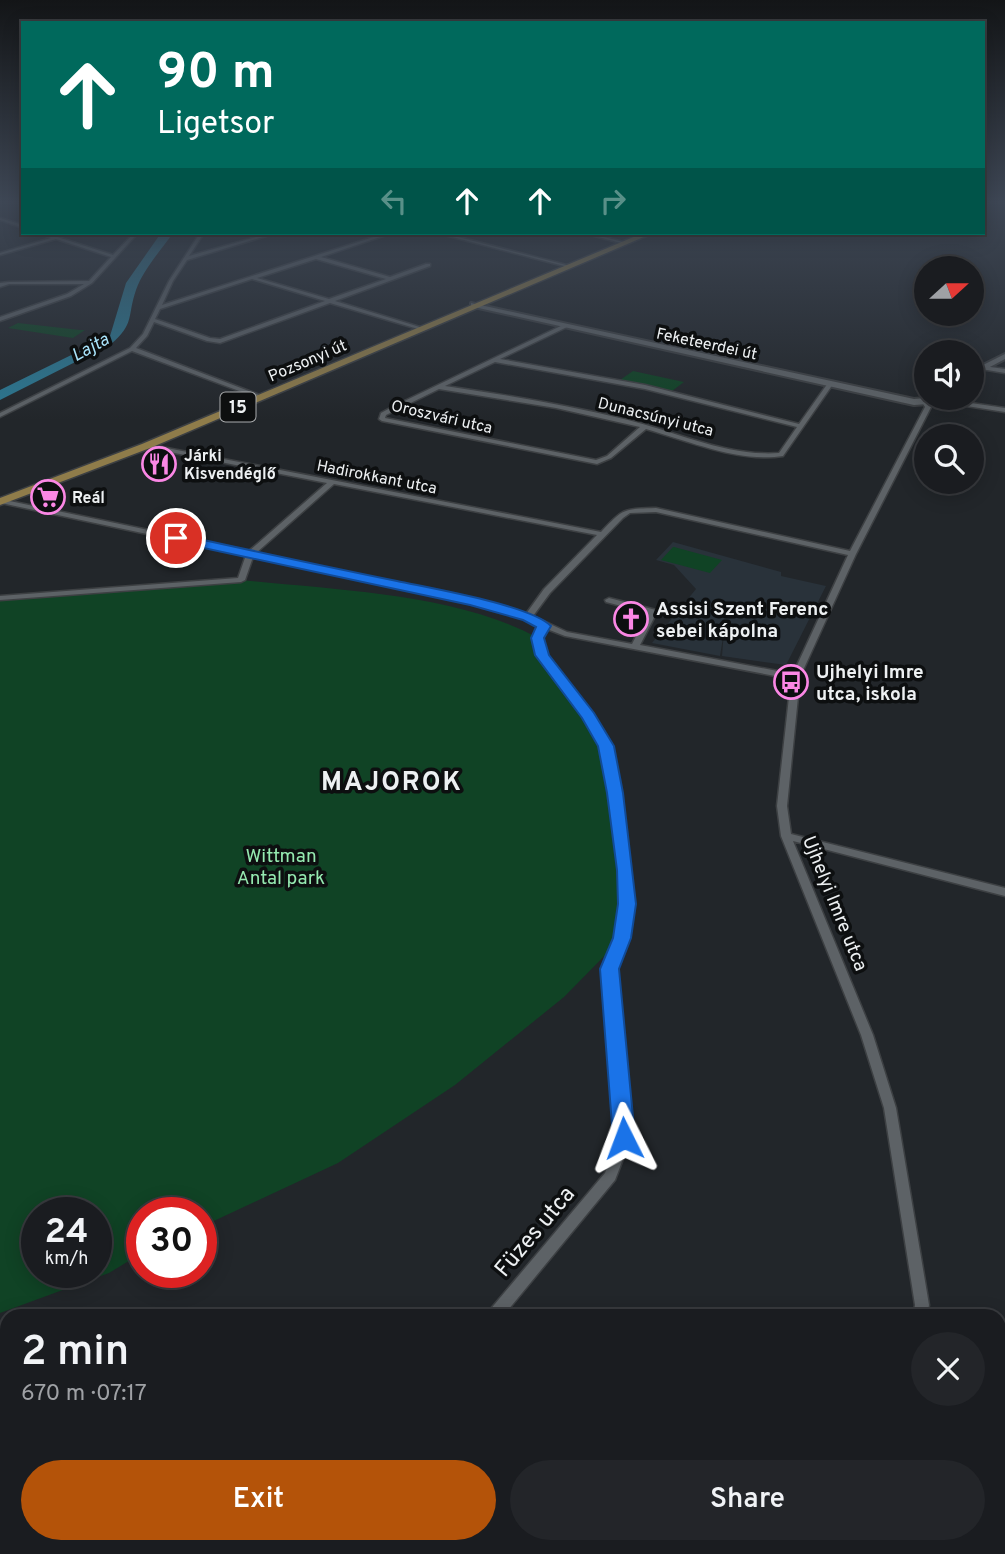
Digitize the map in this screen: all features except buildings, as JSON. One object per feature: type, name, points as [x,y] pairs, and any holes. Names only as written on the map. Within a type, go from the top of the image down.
[{"type":"main road","name":"Pozsonyi út","points":[[1,502],[146,446],[547,275]]},
{"type":"main road","name":"Feketeerdei út","points":[[474,305],[830,384],[914,397]]},
{"type":"main road","points":[[984,367],[1005,356]]},
{"type":"street","points":[[0,322],[69,295],[90,282],[96,275]]},
{"type":"street","points":[[0,415],[132,349],[145,335],[177,275]]},
{"type":"street","points":[[159,309],[263,275]]},
{"type":"street","points":[[377,275],[389,278]]},
{"type":"street","points":[[152,320],[209,340],[220,341],[399,275]]},
{"type":"street","points":[[253,278],[421,328]]},
{"type":"street","points":[[0,279],[9,283]]},
{"type":"street","points":[[0,285],[90,282]]},
{"type":"street","name":"Oroszvári utca","points":[[565,326],[383,414],[382,419],[597,462],[609,457],[645,426]]},
{"type":"street","points":[[132,349],[260,397]]},
{"type":"street","points":[[496,360],[645,387],[799,426]]},
{"type":"street","points":[[984,368],[1005,372]]},
{"type":"street","name":"Dunacsúnyi utca","points":[[439,387],[645,426],[750,456],[771,457],[781,455],[830,384]]},
{"type":"street","points":[[984,407],[1005,410]]},
{"type":"street","name":"Ujhelyi Imre utca","points":[[920,1309],[920,1292],[890,1108],[867,1035],[786,836],[782,806],[796,677],[852,554],[926,410]]},
{"type":"street","name":"Hadirokkant utca","points":[[146,446],[602,534]]},
{"type":"street","points":[[0,597],[241,580],[250,554],[332,482]]},
{"type":"street","points":[[1,502],[472,601],[528,617],[565,634],[796,677]]},
{"type":"street","points":[[528,617],[547,591],[620,516],[629,511],[656,510],[852,554]]},
{"type":"street","points":[[609,600],[653,612],[635,647]]},
{"type":"street","name":"Füzes utca","points":[[500,1309],[610,1176],[624,1138],[610,969],[622,938],[627,904],[623,848],[606,746],[589,717],[542,655],[538,638],[544,626]]},
{"type":"street","points":[[786,836],[1005,892]]},
{"type":"shaded area","points":[[673,542],[781,572],[781,576],[826,586],[786,665],[722,656],[724,631],[720,656],[652,643],[696,589],[674,565],[656,560]]},
{"type":"green space","points":[[18,323],[85,330],[73,338],[8,328]]},
{"type":"green space","points":[[633,371],[684,382],[672,391],[620,380]]},
{"type":"green space","points":[[673,547],[722,560],[710,573],[661,560]]},
{"type":"green space","name":"Wittman Antal park","points":[[241,580],[354,591],[432,603],[470,611],[538,638],[542,655],[606,746],[623,848],[622,938],[564,997],[455,1085],[338,1163],[217,1220],[217,1197],[126,1197],[126,1263],[112,1271],[112,1197],[21,1197],[21,1288],[68,1288],[11,1309],[0,1309],[0,598]]},
{"type":"water","name":"Lajta","points":[[132,275],[144,275],[133,299],[127,325],[119,337],[111,344],[0,400],[0,390],[110,336],[126,283]]},
{"type":"place","name":"Járki Kisvendéglő","points":[[159,464]]},
{"type":"place","name":"Reál","points":[[48,497]]},
{"type":"place","name":"Assisi Szent Ferenc sebei kápolna","points":[[631,619]]},
{"type":"place","name":"Ujhelyi Imre utca, iskola","points":[[791,682]]},
{"type":"district","name":"MAJOROK","points":[[392,781]]},
{"type":"route","points":[[176,538],[472,601],[528,617],[544,626],[538,638],[542,655],[589,717],[606,746],[615,793],[627,904],[622,938],[610,969],[624,1138]]}]
